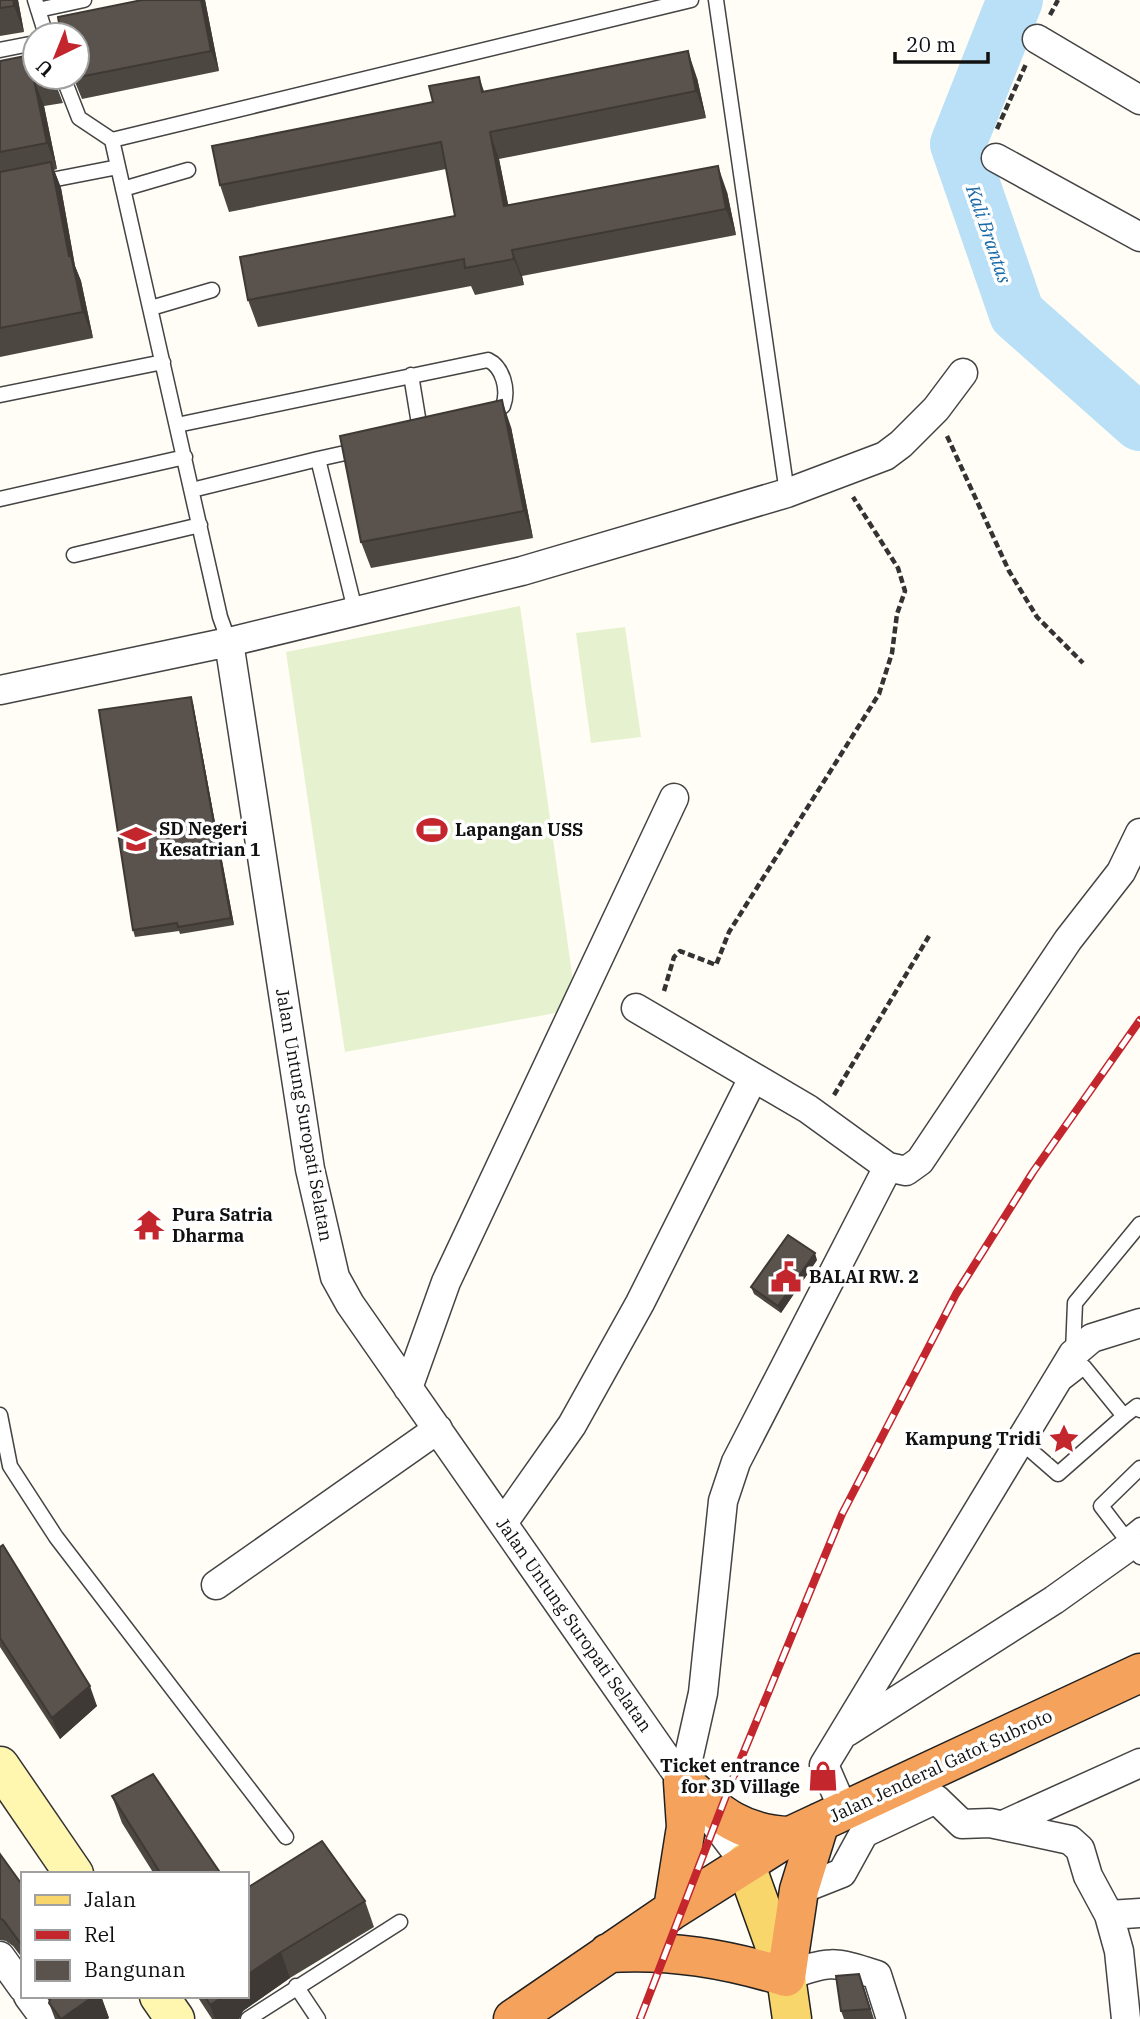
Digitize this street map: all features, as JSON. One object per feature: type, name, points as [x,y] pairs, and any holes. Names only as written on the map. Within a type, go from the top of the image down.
[{"type":"highway","name":"Jalan Jenderal Gatot Subroto","points":[[513,2019],[745,1863],[818,1823],[1140,1673]]},
{"type":"highway","points":[[608,1953],[648,1950],[706,1956],[786,1977],[799,1890],[818,1823],[764,1835],[743,1829],[713,1809],[683,1782]]},
{"type":"highway","points":[[673,1909],[686,1828],[683,1782]]},
{"type":"main road","points":[[745,1863],[786,1977],[792,2019]]},
{"type":"street","points":[[1037,39],[1140,100]]},
{"type":"street","points":[[996,158],[1140,237]]},
{"type":"street","points":[[0,690],[229,642],[522,571],[787,493],[837,472],[886,456],[936,409],[963,373]]},
{"type":"street","name":"Jalan Untung Suropati Selatan","points":[[229,642],[310,1169],[335,1277],[350,1304],[683,1782],[745,1863]]},
{"type":"street","points":[[408,1388],[446,1282],[674,798]]},
{"type":"street","points":[[647,1015],[820,1118],[888,1167],[906,1171],[920,1161],[1068,940],[1121,872],[1140,833]]},
{"type":"street","points":[[503,1523],[572,1425],[640,1303],[752,1078]]},
{"type":"street","points":[[683,1782],[703,1693],[723,1501],[733,1472],[810,1313],[888,1167]]},
{"type":"street","points":[[818,1823],[824,1765],[1073,1354],[1092,1338],[1140,1323]]},
{"type":"street","points":[[216,1585],[438,1429]]},
{"type":"street","points":[[842,1735],[1054,1600],[1134,1541]]},
{"type":"street","points":[[1003,1825],[1140,1763]]},
{"type":"street","points":[[0,1766],[73,1872]]},
{"type":"street","points":[[799,1890],[842,1873],[864,1833],[936,1800],[962,1824],[1003,1825],[1059,1836],[1077,1844],[1088,1877],[1109,1914],[1119,1951],[1126,2019]]},
{"type":"street","points":[[1109,1914],[1140,1913]]},
{"type":"street","points":[[0,1956],[21,1985]]},
{"type":"street","points":[[786,1977],[820,1963],[838,1963],[877,1975],[891,2019]]},
{"type":"street","points":[[30,1998],[45,2019]]},
{"type":"street","points":[[160,1998],[175,2019]]},
{"type":"lane","points":[[36,5],[84,0]]},
{"type":"lane","points":[[112,140],[691,0]]},
{"type":"lane","points":[[716,0],[787,493]]},
{"type":"lane","points":[[0,50],[21,46]]},
{"type":"lane","points":[[68,91],[79,118],[112,140],[220,617],[229,642]]},
{"type":"lane","points":[[26,185],[118,167]]},
{"type":"lane","points":[[123,189],[188,170]]},
{"type":"lane","points":[[150,308],[212,290]]},
{"type":"lane","points":[[177,425],[488,360],[494,362],[502,376],[505,401],[495,414],[473,422]]},
{"type":"lane","points":[[0,394],[163,362]]},
{"type":"lane","points":[[411,375],[421,436]]},
{"type":"lane","points":[[192,490],[382,444]]},
{"type":"lane","points":[[0,499],[185,457]]},
{"type":"lane","points":[[318,459],[355,610]]},
{"type":"lane","points":[[74,555],[200,525]]},
{"type":"lane","points":[[1073,1354],[1075,1303],[1140,1224]]},
{"type":"lane","points":[[1048,1395],[1084,1367],[1124,1416]]},
{"type":"lane","points":[[1020,1441],[1058,1474],[1124,1416],[1137,1406],[1140,1410]]},
{"type":"lane","points":[[0,1415],[10,1466],[56,1537],[286,1837]]},
{"type":"lane","points":[[1134,1541],[1101,1506],[1140,1468]]},
{"type":"lane","points":[[248,2019],[400,1922]]},
{"type":"lane","points":[[296,1986],[318,2019]]},
{"type":"path","points":[[996,158],[997,128],[1037,39],[1058,0]]},
{"type":"path","points":[[936,409],[1009,571],[1037,617],[1083,663]]},
{"type":"path","points":[[647,1015],[676,954],[682,952],[716,965],[730,932],[878,694],[892,653],[897,614],[905,591],[898,568],[837,472]]},
{"type":"path","points":[[820,1118],[929,936]]},
{"type":"green space","name":"Lapangan USS","points":[[520,606],[577,1009],[345,1052],[286,652]]},
{"type":"green space","points":[[625,627],[641,737],[591,743],[576,633]]},
{"type":"building","points":[[0,0],[13,0],[14,6],[0,8]]},
{"type":"building","points":[[142,0],[201,0],[211,51],[91,75],[91,21],[59,21],[58,17]]},
{"type":"building","points":[[688,51],[696,91],[490,132],[504,206],[718,166],[726,209],[512,250],[514,259],[465,268],[464,259],[248,300],[240,257],[455,216],[441,142],[220,185],[212,146],[433,102],[429,86],[479,77],[482,92]]},
{"type":"building","points":[[21,57],[21,91],[36,91],[47,143],[0,152],[0,61]]},
{"type":"building","points":[[51,162],[83,312],[0,328],[0,172]]},
{"type":"building","points":[[502,400],[524,511],[361,542],[340,436]]},
{"type":"building","points":[[191,697],[231,918],[178,927],[177,923],[133,930],[99,710]]},
{"type":"building","name":"BALAI RW. 2","points":[[788,1235],[815,1253],[778,1306],[751,1287]]},
{"type":"building","points":[[3,1545],[90,1686],[52,1718],[0,1638],[0,1547]]},
{"type":"building","points":[[153,1774],[220,1872],[160,1872],[112,1796]]},
{"type":"building","points":[[322,1841],[365,1901],[248,1974],[248,1887]]},
{"type":"building","points":[[0,1854],[21,1883],[21,1944],[0,1918]]},
{"type":"building","points":[[859,1974],[870,2009],[841,2011],[836,1976]]},
{"type":"building","points":[[50,1998],[91,1998],[61,2019],[49,2003]]},
{"type":"building","points":[[206,1998],[221,1998],[210,2005]]},
{"type":"waterway","name":"Kali Brantas","points":[[1015,0],[958,144],[1017,314],[1140,423]]},
{"type":"railway","points":[[640,2019],[731,1783],[842,1514],[956,1294],[1033,1172],[1140,1020]]},
{"type":"place","name":"Lapangan USS","points":[[432,830]]},
{"type":"place","name":"SD Negeri Kesatrian 1","points":[[136,839]]},
{"type":"place","name":"Pura Satria Dharma","points":[[149,1225]]},
{"type":"place","name":"BALAI RW. 2","points":[[786,1277]]},
{"type":"place","name":"Kampung Tridi","points":[[1064,1439]]},
{"type":"place","name":"Ticket entrance for 3D Village","points":[[823,1776]]}]
